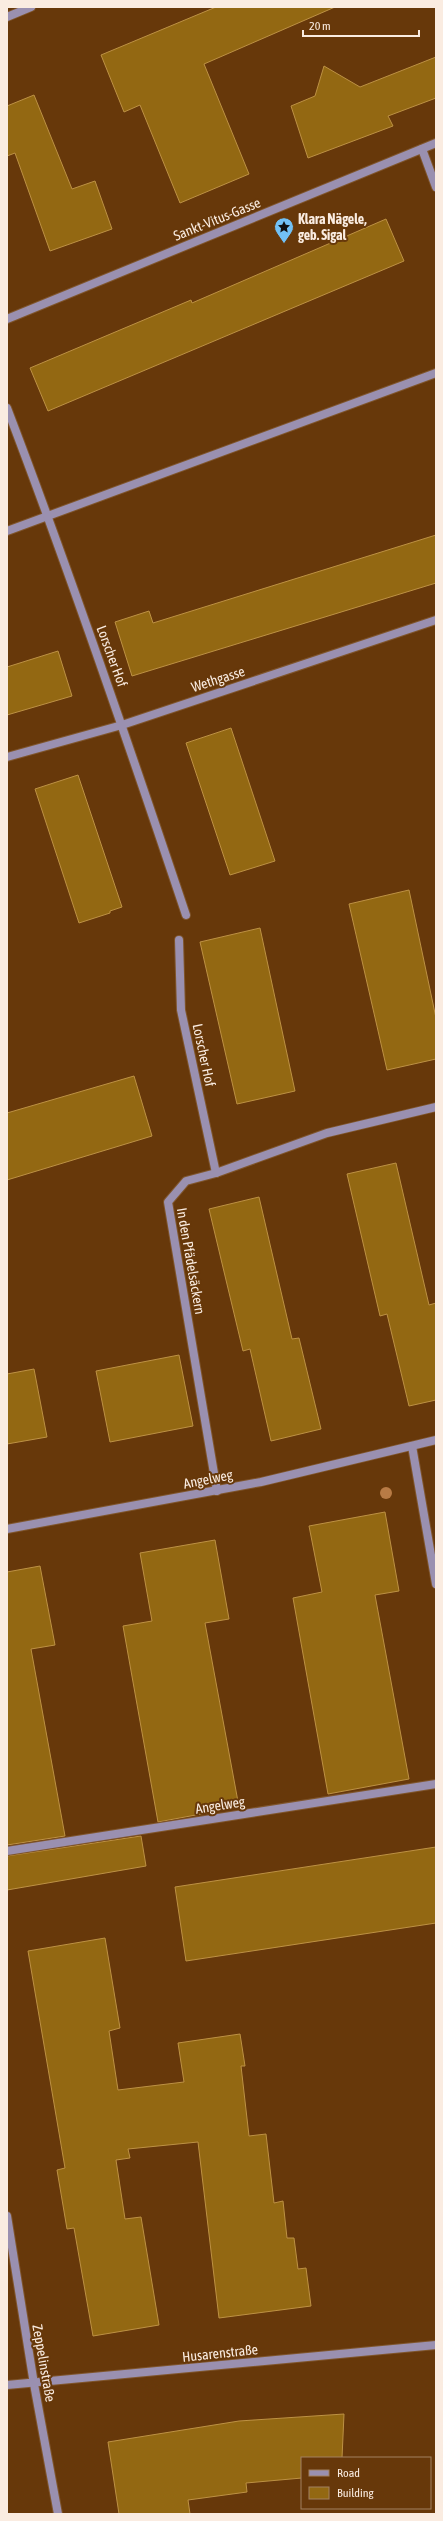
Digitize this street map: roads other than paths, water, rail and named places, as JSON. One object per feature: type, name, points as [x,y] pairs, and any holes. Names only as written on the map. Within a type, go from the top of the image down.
[{"type":"street","points":[[7,17],[31,7]]},
{"type":"street","name":"Sankt-Vitus-Gasse","points":[[7,319],[436,143]]},
{"type":"street","points":[[422,149],[436,187]]},
{"type":"street","points":[[7,531],[436,373]]},
{"type":"street","name":"Lorscher Hof","points":[[7,408],[48,516],[122,725],[186,915]]},
{"type":"street","name":"Wethgasse","points":[[7,757],[122,725],[436,620]]},
{"type":"street","name":"Lorscher Hof","points":[[179,940],[181,1010],[216,1174]]},
{"type":"street","name":"In den Pfädelsäckern","points":[[217,1491],[168,1202],[186,1181],[216,1174],[327,1133],[436,1107]]},
{"type":"street","name":"Angelweg","points":[[7,1529],[217,1491],[436,1440]]},
{"type":"street","points":[[412,1446],[436,1584]]},
{"type":"street","name":"Angelweg","points":[[7,1851],[436,1784]]},
{"type":"street","name":"Zeppelinstraße","points":[[7,2216],[34,2384],[58,2514]]},
{"type":"street","name":"Husarenstraße","points":[[7,2385],[34,2384],[436,2345]]},
{"type":"place","name":"Klara Nägele, geb. Sigal","points":[[284,244]]}]
